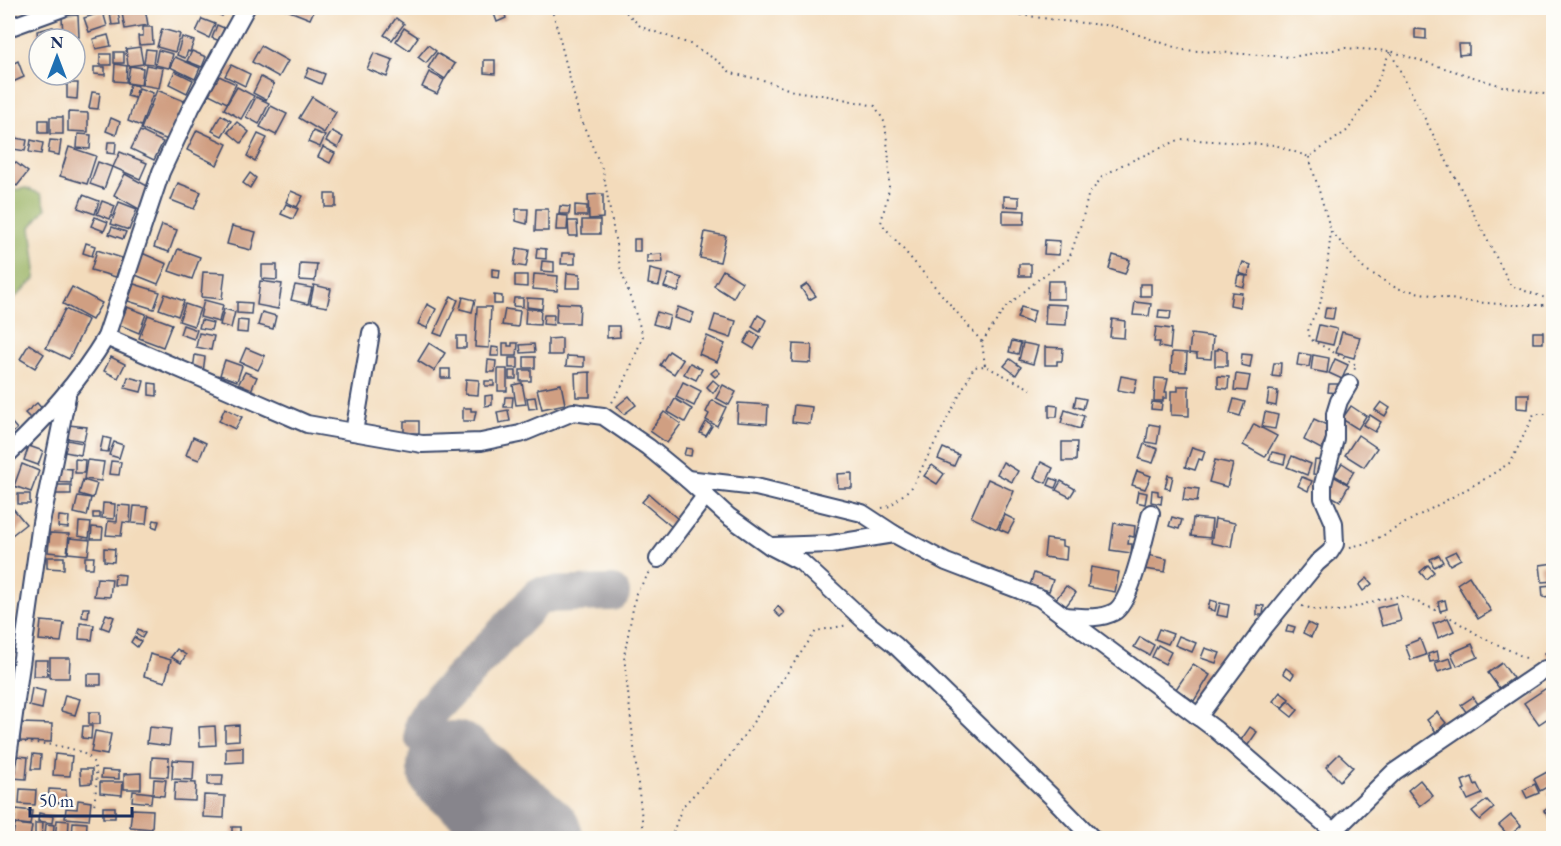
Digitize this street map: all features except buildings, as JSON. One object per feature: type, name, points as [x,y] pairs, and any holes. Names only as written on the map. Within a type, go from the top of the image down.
[{"type":"street","points":[[8,28],[63,8]]},
{"type":"street","points":[[8,454],[67,395],[106,337],[161,172],[191,108],[246,8]]},
{"type":"street","points":[[354,432],[371,333]]},
{"type":"street","points":[[106,337],[307,424],[422,444],[480,442],[520,434],[573,412],[603,416],[648,447],[728,516],[770,546],[801,562],[866,622],[895,645],[1051,795],[1092,838]]},
{"type":"street","points":[[1198,717],[1263,629],[1335,544],[1334,523],[1323,498],[1323,484],[1335,439],[1335,414],[1338,401],[1349,384]]},
{"type":"street","points":[[9,749],[41,523],[67,395]]},
{"type":"street","points":[[687,479],[756,488],[862,513],[894,534],[946,562],[1040,598],[1216,730],[1337,835],[1394,772],[1545,669]]},
{"type":"street","points":[[658,559],[706,495]]},
{"type":"street","points":[[1064,616],[1097,617],[1116,611],[1128,597],[1151,513]]},
{"type":"street","points":[[770,546],[831,544],[894,534]]},
{"type":"path","points":[[550,8],[579,115],[603,171],[620,267],[643,336],[625,381],[603,416]]},
{"type":"path","points":[[622,8],[641,27],[690,44],[731,73],[763,80],[793,91],[875,106],[885,123],[889,160],[889,189],[881,223],[982,342],[985,366]]},
{"type":"path","points":[[973,8],[1113,26],[1183,50],[1291,57],[1345,48],[1390,51],[1502,86],[1554,96]]},
{"type":"path","points":[[1309,157],[1348,130],[1374,90],[1390,51]]},
{"type":"path","points":[[1390,51],[1511,286],[1554,303]]},
{"type":"path","points":[[982,342],[1006,307],[1040,278],[1069,259],[1088,196],[1102,177],[1122,165],[1181,139],[1275,145],[1309,157]]},
{"type":"path","points":[[1309,157],[1331,231],[1322,295],[1308,328],[1310,339],[1356,365],[1349,384]]},
{"type":"path","points":[[1331,231],[1363,268],[1396,288],[1461,301],[1512,305],[1554,303]]},
{"type":"path","points":[[862,513],[890,506],[912,487],[974,367],[985,366],[1031,389]]},
{"type":"path","points":[[1330,552],[1371,542],[1483,480],[1511,462],[1534,414],[1554,414]]},
{"type":"path","points":[[644,838],[624,656],[636,593],[658,559]]},
{"type":"path","points":[[1286,602],[1317,610],[1342,611],[1381,599],[1403,596],[1443,613],[1480,636],[1545,669]]},
{"type":"path","points":[[671,838],[682,807],[727,760],[816,631],[866,622]]},
{"type":"path","points":[[9,749],[60,746],[85,754],[93,761],[96,771],[94,807]]},
{"type":"path","points":[[1546,838],[1554,834]]},
{"type":"green space","points":[[26,188],[41,194],[46,208],[31,227],[35,279],[8,304],[8,191]]},
{"type":"taxiway","points":[[453,767],[422,736],[422,725],[431,710],[540,595],[612,593]]},
{"type":"runway","points":[[453,767],[537,838]]}]
